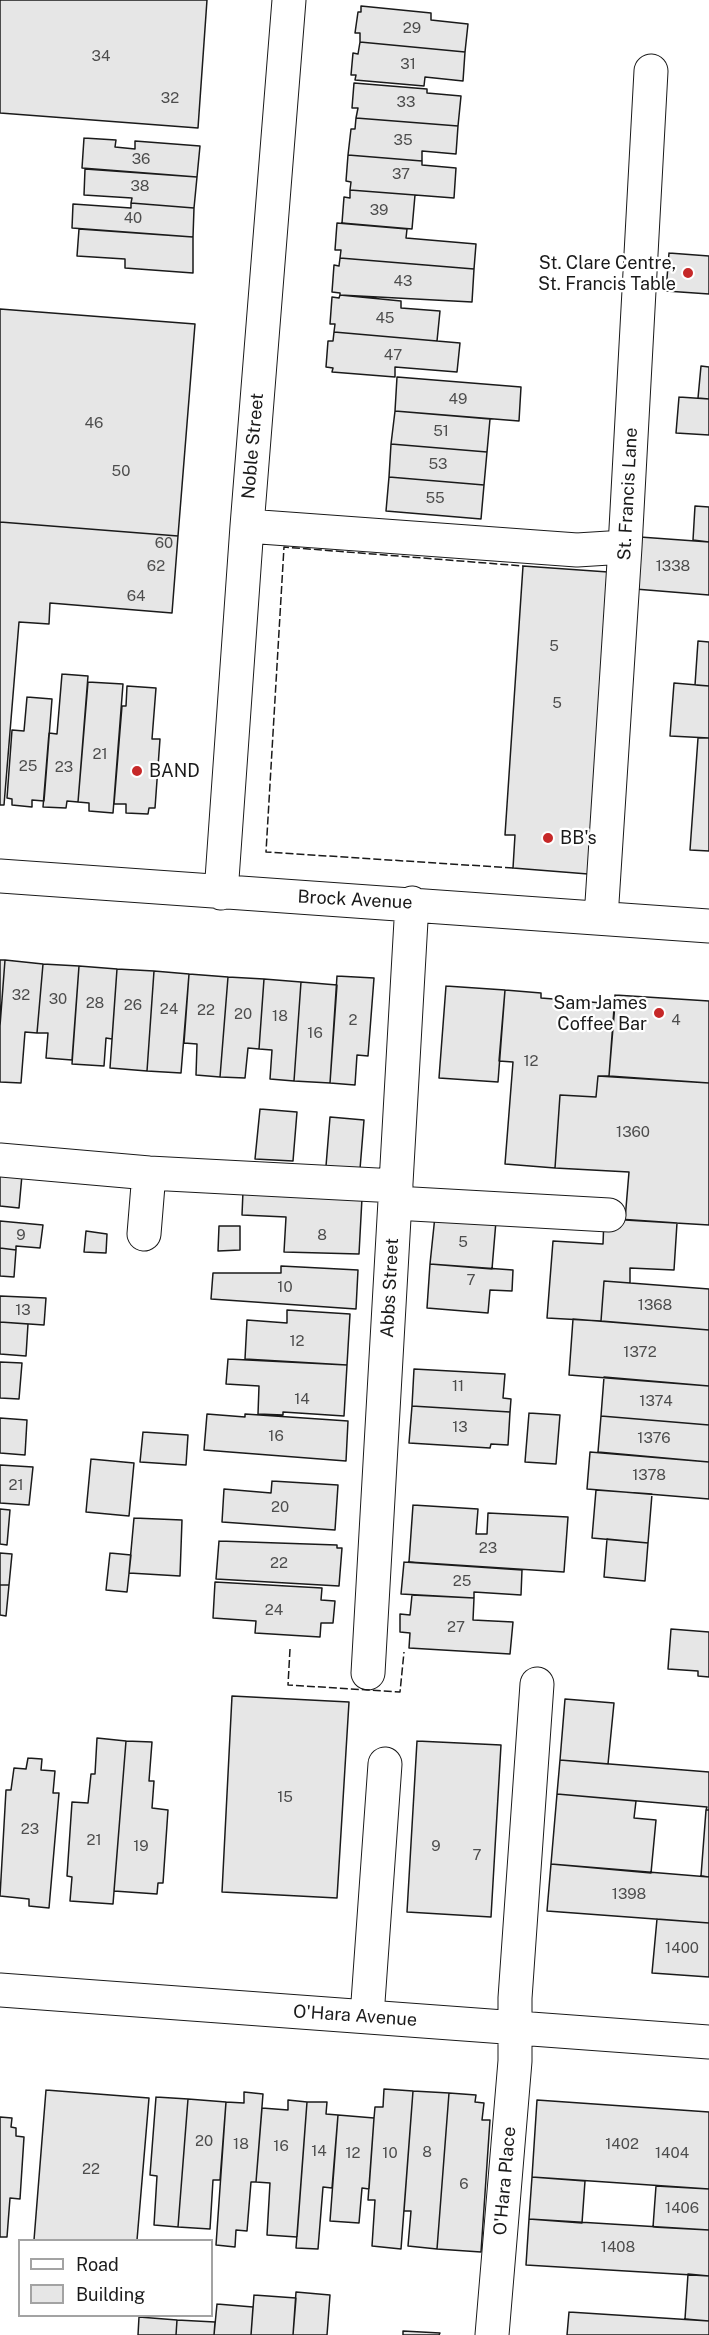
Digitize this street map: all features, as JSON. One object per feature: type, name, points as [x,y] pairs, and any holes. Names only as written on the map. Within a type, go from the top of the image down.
[{"type":"street","name":"Noble Street","points":[[221,893],[247,526],[289,0]]},
{"type":"street","name":"St. Francis Lane","points":[[601,918],[625,547],[651,71]]},
{"type":"street","points":[[247,526],[578,550],[625,547]]},
{"type":"street","name":"Brock Avenue","points":[[0,876],[221,893],[412,903],[709,926]]},
{"type":"street","name":"Abbs Street","points":[[368,1673],[412,903]]},
{"type":"street","points":[[0,1160],[609,1215]]},
{"type":"street","points":[[144,1234],[149,1173]]},
{"type":"street","name":"O'Hara Place","points":[[492,2335],[515,2061],[514,2027],[537,1684]]},
{"type":"street","points":[[368,2016],[385,1764]]},
{"type":"street","name":"O'Hara Avenue","points":[[0,1990],[709,2043]]},
{"type":"building","points":[[0,0],[207,0],[198,128],[0,113]]},
{"type":"building","points":[[361,6],[431,13],[431,20],[468,24],[465,52],[360,42],[360,33],[355,33]]},
{"type":"building","points":[[360,42],[465,52],[463,81],[425,77],[424,86],[355,80],[356,75],[351,75],[353,53],[358,54]]},
{"type":"building","points":[[354,83],[427,89],[427,93],[461,96],[458,126],[356,118],[358,108],[352,108]]},
{"type":"building","points":[[356,118],[458,126],[456,154],[422,151],[422,161],[348,155],[351,129],[355,129]]},
{"type":"building","points":[[84,138],[116,140],[115,147],[135,149],[135,141],[200,146],[197,177],[82,168]]},
{"type":"building","points":[[348,155],[422,161],[422,165],[456,168],[454,198],[350,190],[351,182],[346,181]]},
{"type":"building","points":[[85,169],[197,177],[194,208],[131,203],[132,198],[84,195]]},
{"type":"building","points":[[350,190],[415,195],[412,229],[342,223],[344,197],[350,198]]},
{"type":"building","points":[[131,203],[194,208],[193,237],[72,228],[73,204],[131,208]]},
{"type":"building","points":[[337,223],[407,229],[406,238],[476,244],[474,269],[340,258],[341,250],[335,250]]},
{"type":"building","points":[[79,229],[193,237],[193,273],[125,268],[125,259],[77,256]]},
{"type":"building","name":"St. Clare Centre, St. Francis Table","points":[[669,253],[709,256],[709,294],[666,291]]},
{"type":"building","points":[[340,258],[474,269],[472,302],[340,295],[340,293],[332,292],[334,265],[339,266]]},
{"type":"building","points":[[340,295],[401,301],[401,308],[440,311],[437,341],[334,332],[335,324],[330,324],[332,297],[339,298]]},
{"type":"building","points":[[0,309],[195,324],[178,536],[0,522]]},
{"type":"building","points":[[334,332],[460,343],[457,372],[395,367],[395,377],[332,372],[333,368],[326,367],[328,341],[333,341]]},
{"type":"building","points":[[701,366],[709,367],[709,399],[698,398]]},
{"type":"building","points":[[397,377],[521,387],[519,421],[395,411]]},
{"type":"building","points":[[679,397],[709,399],[709,435],[676,433]]},
{"type":"building","points":[[395,411],[490,419],[487,452],[391,444]]},
{"type":"building","points":[[391,444],[487,452],[484,485],[389,477]]},
{"type":"building","points":[[389,477],[484,485],[481,519],[386,511]]},
{"type":"building","points":[[695,506],[709,507],[709,542],[693,540]]},
{"type":"building","points":[[0,522],[178,536],[172,613],[50,603],[49,624],[19,622],[4,805],[0,805]]},
{"type":"building","points":[[640,537],[709,542],[709,595],[635,589]]},
{"type":"building","points":[[523,566],[608,572],[588,874],[513,868],[515,835],[505,835]]},
{"type":"building","points":[[698,641],[709,642],[709,686],[695,685]]},
{"type":"building","points":[[62,674],[88,676],[78,802],[67,801],[66,808],[43,807],[49,733],[57,734]]},
{"type":"building","points":[[88,682],[123,684],[113,813],[89,811],[89,803],[78,802]]},
{"type":"building","points":[[674,683],[709,686],[709,738],[670,736]]},
{"type":"building","name":"BAND","points":[[127,686],[156,688],[152,739],[160,739],[155,808],[149,808],[148,814],[126,813],[126,804],[114,804],[122,706],[126,706]]},
{"type":"building","points":[[27,697],[52,699],[44,801],[32,800],[32,807],[12,805],[12,799],[7,798],[12,730],[24,731]]},
{"type":"building","points":[[698,738],[709,738],[709,851],[690,850]]},
{"type":"building","points":[[0,960],[5,960],[0,1026]]},
{"type":"building","points":[[5,960],[43,964],[37,1033],[25,1032],[21,1083],[0,1082],[0,1026]]},
{"type":"building","points":[[43,964],[79,966],[72,1060],[46,1058],[48,1033],[37,1033]]},
{"type":"building","points":[[79,966],[117,969],[112,1039],[106,1038],[104,1066],[72,1064]]},
{"type":"building","points":[[117,969],[154,971],[147,1071],[110,1068]]},
{"type":"building","points":[[154,971],[189,974],[181,1073],[147,1071]]},
{"type":"building","points":[[189,974],[228,977],[220,1077],[196,1075],[197,1044],[184,1043]]},
{"type":"building","points":[[337,976],[374,978],[368,1056],[357,1055],[355,1085],[330,1083]]},
{"type":"building","points":[[228,977],[264,979],[259,1049],[248,1048],[245,1078],[220,1077]]},
{"type":"building","points":[[264,979],[301,982],[294,1081],[270,1079],[272,1050],[259,1049]]},
{"type":"building","points":[[301,982],[337,985],[330,1083],[294,1081]]},
{"type":"building","points":[[446,986],[505,990],[498,1082],[439,1078]]},
{"type":"building","points":[[505,990],[541,993],[541,998],[615,1004],[609,1076],[598,1076],[596,1097],[560,1095],[555,1168],[505,1164],[513,1062],[499,1061]]},
{"type":"building","points":[[615,995],[709,1001],[709,1083],[609,1076]]},
{"type":"building","points":[[598,1076],[709,1083],[709,1225],[625,1220],[629,1172],[555,1168],[560,1095],[596,1097]]},
{"type":"building","points":[[260,1109],[297,1112],[293,1161],[255,1159]]},
{"type":"building","points":[[330,1117],[364,1120],[360,1169],[326,1166]]},
{"type":"building","points":[[0,1174],[22,1175],[19,1208],[0,1206]]},
{"type":"building","points":[[243,1191],[362,1198],[359,1254],[284,1252],[286,1217],[242,1215]]},
{"type":"building","points":[[435,1216],[496,1221],[492,1269],[430,1264]]},
{"type":"building","points":[[604,1218],[677,1223],[674,1270],[630,1268],[630,1283],[604,1281],[601,1321],[547,1318],[553,1241],[603,1244]]},
{"type":"building","points":[[0,1221],[43,1225],[40,1248],[16,1246],[16,1250],[0,1248]]},
{"type":"building","points":[[219,1226],[240,1226],[240,1250],[218,1251]]},
{"type":"building","points":[[86,1231],[107,1234],[106,1253],[84,1252]]},
{"type":"building","points":[[0,1248],[16,1250],[14,1277],[0,1276]]},
{"type":"building","points":[[430,1264],[513,1270],[512,1291],[490,1290],[488,1313],[427,1308]]},
{"type":"building","points":[[281,1266],[358,1270],[356,1309],[211,1299],[213,1273],[281,1273]]},
{"type":"building","points":[[604,1281],[709,1289],[709,1330],[601,1321]]},
{"type":"building","points":[[0,1296],[46,1298],[44,1325],[0,1322]]},
{"type":"building","points":[[287,1310],[350,1314],[347,1365],[245,1359],[247,1320],[287,1323]]},
{"type":"building","points":[[573,1319],[709,1330],[709,1386],[569,1375]]},
{"type":"building","points":[[0,1322],[28,1324],[26,1356],[0,1354]]},
{"type":"building","points":[[228,1359],[347,1365],[344,1416],[283,1412],[283,1415],[258,1414],[259,1386],[226,1384]]},
{"type":"building","points":[[0,1362],[22,1363],[19,1399],[0,1398]]},
{"type":"building","points":[[414,1369],[505,1374],[503,1398],[511,1399],[510,1412],[412,1406]]},
{"type":"building","points":[[604,1377],[709,1386],[709,1425],[601,1416]]},
{"type":"building","points":[[412,1406],[510,1412],[508,1445],[491,1444],[490,1448],[409,1443]]},
{"type":"building","points":[[529,1413],[560,1415],[556,1464],[525,1462]]},
{"type":"building","points":[[207,1414],[245,1417],[245,1414],[348,1421],[346,1461],[204,1450]]},
{"type":"building","points":[[601,1416],[709,1425],[709,1462],[598,1452]]},
{"type":"building","points":[[0,1418],[27,1420],[25,1455],[0,1453]]},
{"type":"building","points":[[143,1432],[188,1435],[186,1465],[140,1462]]},
{"type":"building","points":[[590,1452],[709,1462],[709,1499],[587,1489]]},
{"type":"building","points":[[91,1459],[134,1463],[129,1516],[86,1512]]},
{"type":"building","points":[[0,1465],[33,1467],[29,1505],[0,1503]]},
{"type":"building","points":[[272,1481],[338,1485],[335,1530],[222,1522],[224,1489],[271,1493]]},
{"type":"building","points":[[596,1490],[652,1494],[648,1543],[592,1538]]},
{"type":"building","points":[[413,1505],[478,1509],[476,1534],[487,1534],[488,1513],[568,1517],[564,1572],[409,1562]]},
{"type":"building","points":[[0,1509],[10,1510],[7,1545],[0,1544]]},
{"type":"building","points":[[134,1518],[182,1520],[180,1576],[129,1573]]},
{"type":"building","points":[[607,1539],[648,1543],[645,1581],[604,1577]]},
{"type":"building","points":[[219,1541],[337,1545],[337,1548],[342,1548],[339,1586],[216,1579]]},
{"type":"building","points":[[0,1553],[12,1554],[9,1585],[0,1585]]},
{"type":"building","points":[[110,1553],[131,1555],[127,1592],[106,1590]]},
{"type":"building","points":[[404,1562],[522,1570],[521,1595],[474,1592],[474,1598],[401,1594]]},
{"type":"building","points":[[215,1582],[322,1588],[321,1600],[335,1601],[333,1623],[321,1623],[320,1637],[255,1633],[256,1621],[213,1618]]},
{"type":"building","points":[[0,1585],[9,1585],[6,1616],[0,1615]]},
{"type":"building","points":[[412,1595],[474,1598],[473,1620],[513,1622],[510,1654],[409,1648],[410,1633],[400,1632],[400,1614],[410,1615]]},
{"type":"building","points":[[671,1629],[709,1632],[709,1677],[698,1676],[698,1671],[668,1669]]},
{"type":"building","points":[[232,1696],[349,1702],[337,1898],[222,1892]]},
{"type":"building","points":[[565,1699],[614,1703],[608,1764],[560,1760]]},
{"type":"building","points":[[97,1738],[126,1741],[113,1904],[70,1901],[72,1877],[67,1876],[72,1802],[88,1803],[91,1774],[95,1774]]},
{"type":"building","points":[[126,1741],[152,1742],[149,1781],[154,1781],[152,1808],[168,1810],[163,1883],[158,1883],[157,1894],[114,1891]]},
{"type":"building","points":[[417,1741],[501,1745],[491,1917],[407,1912]]},
{"type":"building","points":[[28,1758],[42,1759],[41,1770],[55,1771],[53,1793],[59,1793],[49,1908],[29,1906],[29,1899],[0,1896],[6,1790],[11,1790],[14,1768],[26,1769]]},
{"type":"building","points":[[560,1760],[709,1772],[709,1810],[706,1810],[707,1807],[557,1794]]},
{"type":"building","points":[[557,1794],[636,1801],[634,1818],[656,1820],[651,1873],[551,1864]]},
{"type":"building","points":[[706,1810],[709,1810],[709,1877],[701,1876]]},
{"type":"building","points":[[551,1864],[709,1877],[709,1923],[547,1911]]},
{"type":"building","points":[[657,1919],[709,1923],[709,1977],[652,1973]]},
{"type":"building","points":[[384,2089],[413,2091],[401,2249],[372,2246],[375,2200],[368,2200],[374,2118],[375,2107],[383,2107]]},
{"type":"building","points":[[46,2090],[149,2098],[137,2239],[34,2239]]},
{"type":"building","points":[[413,2091],[449,2093],[437,2249],[408,2246],[411,2211],[404,2211]]},
{"type":"building","points":[[244,2092],[263,2094],[256,2182],[251,2182],[247,2231],[236,2230],[235,2247],[216,2245],[226,2102],[244,2103]]},
{"type":"building","points":[[449,2093],[476,2095],[475,2102],[484,2103],[482,2120],[490,2120],[481,2252],[437,2249]]},
{"type":"building","points":[[156,2097],[188,2099],[178,2227],[154,2225],[157,2176],[150,2175]]},
{"type":"building","points":[[188,2099],[226,2102],[220,2180],[213,2180],[210,2229],[178,2227]]},
{"type":"building","points":[[288,2100],[307,2102],[297,2237],[267,2235],[270,2183],[256,2182],[262,2108],[288,2110]]},
{"type":"building","points":[[537,2100],[709,2112],[709,2189],[532,2177]]},
{"type":"building","points":[[307,2102],[327,2102],[326,2114],[338,2115],[332,2188],[323,2187],[318,2249],[296,2248]]},
{"type":"building","points":[[338,2115],[374,2118],[369,2189],[362,2188],[359,2223],[330,2221]]},
{"type":"building","points":[[0,2117],[12,2118],[11,2127],[16,2128],[16,2136],[24,2137],[20,2199],[10,2198],[7,2237],[0,2237]]},
{"type":"building","points":[[532,2177],[585,2181],[582,2223],[529,2219]]},
{"type":"building","points":[[656,2186],[709,2189],[709,2230],[653,2227]]},
{"type":"building","points":[[529,2219],[709,2230],[709,2276],[526,2265]]},
{"type":"building","points":[[688,2274],[709,2276],[709,2321],[685,2319]]},
{"type":"building","points":[[296,2292],[330,2295],[327,2335],[293,2335]]},
{"type":"building","points":[[254,2295],[296,2298],[293,2335],[251,2335]]},
{"type":"building","points":[[217,2304],[253,2307],[251,2335],[214,2335]]},
{"type":"building","points":[[569,2312],[709,2321],[709,2335],[567,2335]]},
{"type":"building","points":[[139,2317],[177,2320],[176,2335],[138,2335]]},
{"type":"building","points":[[177,2320],[215,2322],[214,2335],[176,2335]]},
{"type":"building","points":[[403,2331],[440,2333],[439,2335],[403,2335]]},
{"type":"fence","points":[[513,868],[266,852],[284,547],[523,566]]},
{"type":"fence","points":[[290,1649],[288,1685],[400,1692],[404,1652]]},
{"type":"place","name":"St. Clare Centre, St. Francis Table","points":[[688,273]]},
{"type":"place","name":"BAND","points":[[137,771]]},
{"type":"place","name":"BB's","points":[[548,838]]},
{"type":"place","name":"Sam James Coffee Bar","points":[[659,1013]]}]
